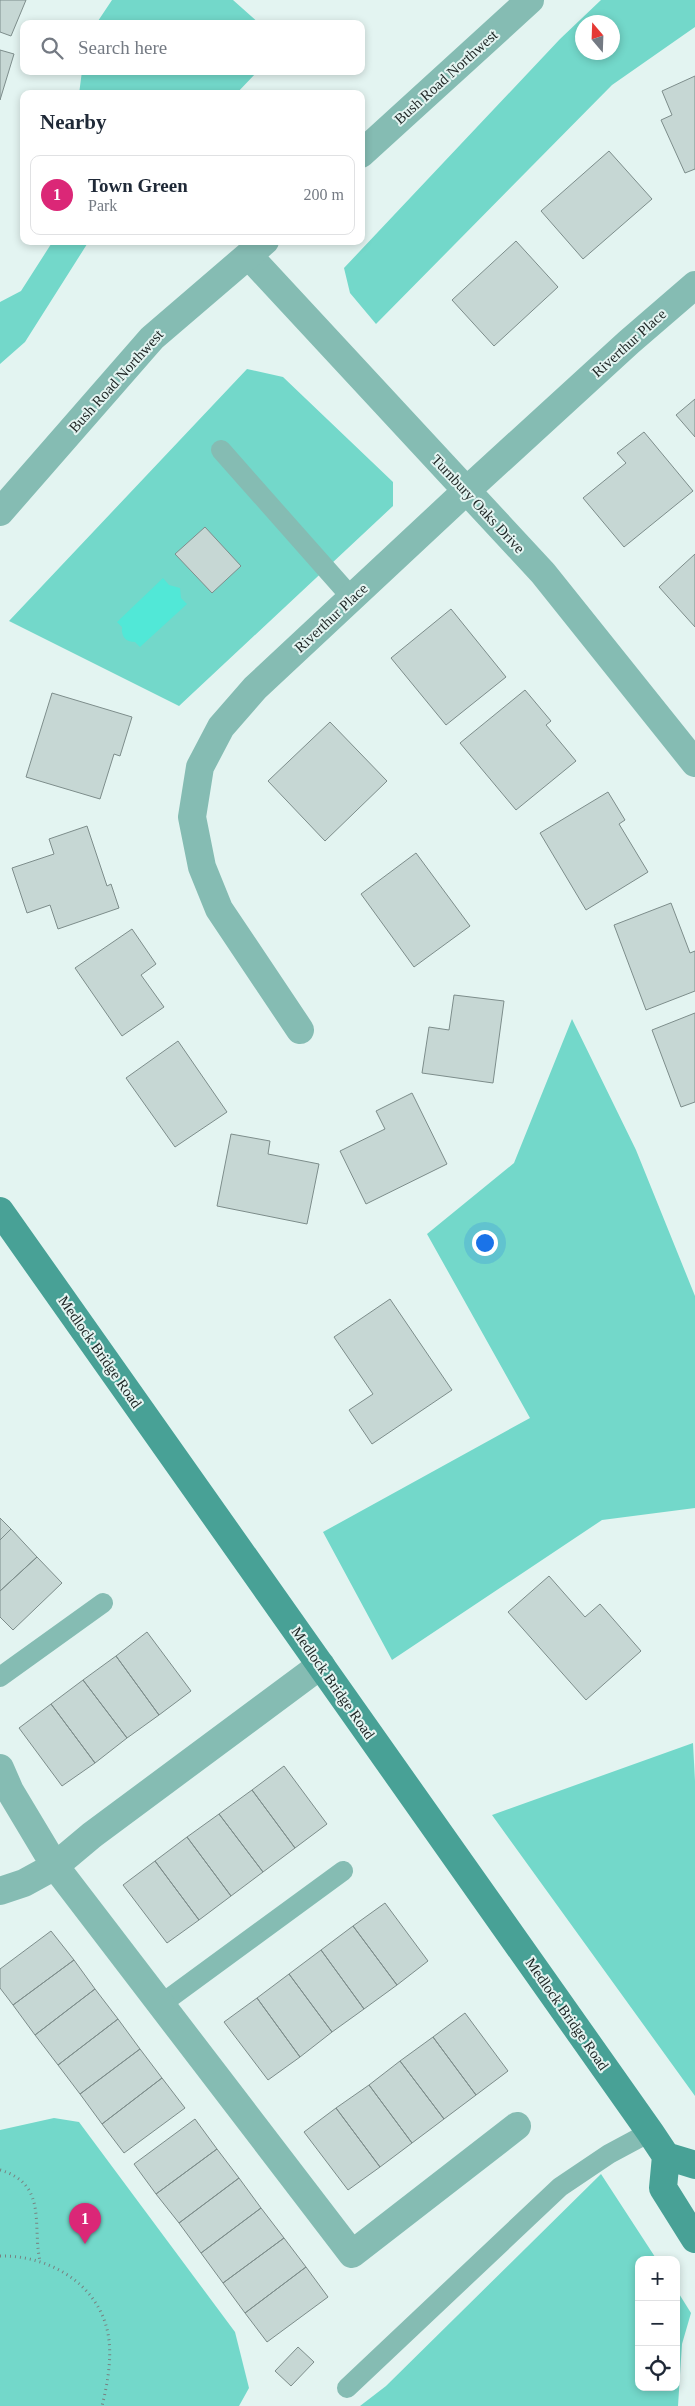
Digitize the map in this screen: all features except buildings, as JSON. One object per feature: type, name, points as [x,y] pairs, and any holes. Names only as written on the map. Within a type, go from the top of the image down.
[{"type":"main road","name":"Medlock Bridge Road","points":[[0,1210],[666,2156]]},
{"type":"main road","points":[[695,2165],[666,2156],[663,2188],[695,2239]]},
{"type":"street","name":"Bush Road Northwest","points":[[365,150],[519,4]]},
{"type":"street","name":"Bush Road Northwest","points":[[0,512],[152,338],[257,248]]},
{"type":"street","name":"Turnbury Oaks Drive","points":[[257,248],[465,492],[543,573],[695,763]]},
{"type":"street","name":"Riverthur Place","points":[[300,1030],[219,909],[202,867],[192,817],[200,767],[221,727],[255,688],[465,492],[629,342],[695,285]]},
{"type":"street","points":[[0,1891],[24,1884],[55,1866],[92,1835],[321,1665]]},
{"type":"street","points":[[0,1768],[10,1791],[55,1866],[352,2254],[517,2126]]},
{"type":"lane","points":[[221,450],[352,598]]},
{"type":"lane","points":[[0,1677],[103,1603]]},
{"type":"lane","points":[[160,2005],[344,1871]]},
{"type":"lane","points":[[347,2388],[560,2187],[609,2154],[650,2132]]},
{"type":"path","points":[[0,2170],[20,2179],[28,2188],[38,2215],[40,2261]]},
{"type":"path","points":[[0,2256],[16,2256],[40,2261],[59,2269],[75,2280],[88,2294],[107,2328],[110,2349],[102,2406]]},
{"type":"shaded area","points":[[112,0],[233,0],[256,20],[99,20]]},
{"type":"shaded area","points":[[601,0],[695,0],[695,27],[612,85],[376,324],[350,293],[344,268],[575,25],[575,60],[620,60],[620,15],[585,15]]},
{"type":"shaded area","points":[[81,75],[254,75],[240,90],[80,90]]},
{"type":"shaded area","points":[[50,245],[86,245],[25,342],[0,364],[0,302],[21,291]]},
{"type":"shaded area","points":[[247,369],[283,377],[393,482],[393,506],[179,706],[9,621]]},
{"type":"shaded area","points":[[163,578],[169,585],[180,588],[181,598],[187,604],[140,647],[135,642],[125,638],[122,634],[122,627],[117,622]]},
{"type":"shaded area","points":[[572,1019],[636,1150],[695,1296],[695,1508],[602,1520],[392,1660],[323,1532],[530,1418],[427,1234],[514,1163]]},
{"type":"shaded area","points":[[693,1743],[695,1781],[695,2096],[492,1815]]},
{"type":"shaded area","points":[[54,2118],[79,2122],[235,2332],[249,2388],[239,2406],[0,2406],[0,2130]]},
{"type":"shaded area","points":[[601,2174],[654,2256],[635,2256],[635,2391],[679,2391],[678,2406],[360,2406],[386,2386]]},
{"type":"shaded area","points":[[680,2295],[691,2313],[682,2344],[680,2375]]},
{"type":"place","name":"Town Green","points":[[85,2244]]}]
